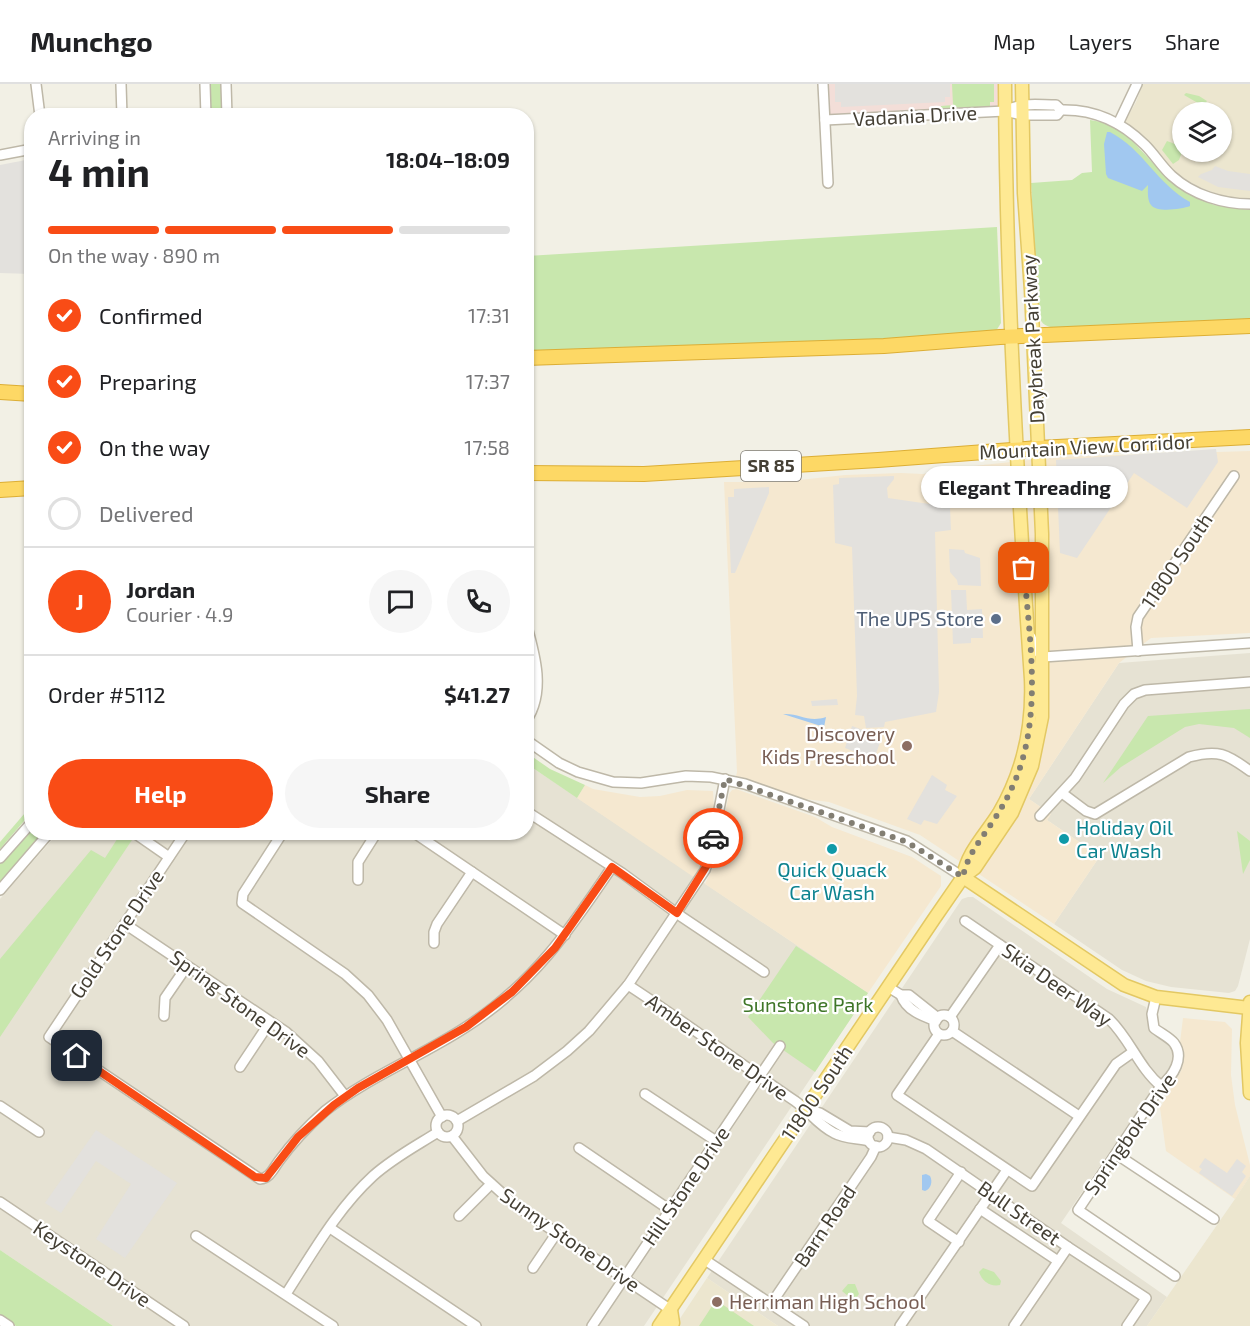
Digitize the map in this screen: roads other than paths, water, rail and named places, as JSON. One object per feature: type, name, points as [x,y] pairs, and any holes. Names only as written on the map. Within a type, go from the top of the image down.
[{"type":"highway","points":[[534,358],[884,346],[1011,337],[1250,326]]},
{"type":"highway","points":[[0,391],[24,389]]},
{"type":"highway","points":[[0,391],[24,393]]},
{"type":"highway","name":"Mountain View Corridor","points":[[534,473],[644,474],[1038,448],[1250,437]]},
{"type":"highway","points":[[0,490],[24,488]]},
{"type":"main road","name":"Daybreak Parkway","points":[[963,877],[966,862],[999,812],[1021,764],[1029,732],[1036,656],[1042,534],[1033,336],[1024,177],[1016,109],[1005,84]]},
{"type":"main road","points":[[1016,84],[1016,109],[1013,124],[1024,177]]},
{"type":"main road","name":"Daybreak Parkway","points":[[1022,84],[1016,109],[1006,224],[1015,450],[1028,633],[1036,656]]},
{"type":"main road","points":[[1036,656],[1038,698],[1043,705],[1035,754],[1017,802],[975,868],[963,877],[1110,977],[1138,992],[1156,997],[1249,1004],[1247,1043],[1250,1093]]},
{"type":"main road","name":"11800 South","points":[[653,1326],[658,1318],[671,1310],[963,877]]},
{"type":"main road","points":[[659,1326],[671,1310]]},
{"type":"main road","points":[[671,1310],[673,1323],[671,1326]]},
{"type":"street","points":[[36,84],[39,108]]},
{"type":"street","points":[[121,84],[122,108]]},
{"type":"street","points":[[205,84],[206,108]]},
{"type":"street","points":[[226,84],[227,108]]},
{"type":"street","points":[[823,84],[828,183]]},
{"type":"street","points":[[1118,123],[1137,84]]},
{"type":"street","name":"Vadania Drive","points":[[825,120],[1016,109],[1057,115],[1061,111],[1090,112],[1118,123],[1139,140],[1171,175],[1188,187],[1218,200],[1250,204]]},
{"type":"street","points":[[0,155],[24,150]]},
{"type":"street","name":"11800 South","points":[[1138,651],[1136,627],[1138,617],[1234,476]]},
{"type":"street","points":[[1036,656],[1250,643]]},
{"type":"street","points":[[534,651],[537,688],[534,702]]},
{"type":"street","points":[[1040,816],[1075,778],[1124,704],[1134,694],[1145,690],[1250,682]]},
{"type":"street","points":[[534,746],[559,763],[578,772],[613,782],[641,783],[686,776],[725,779],[907,842],[963,877]]},
{"type":"street","points":[[1062,793],[1086,811],[1095,814],[1189,757],[1204,753],[1219,753],[1250,771]]},
{"type":"street","points":[[457,1121],[550,1065],[600,1020],[628,985],[707,865],[725,779]]},
{"type":"street","points":[[534,816],[764,972]]},
{"type":"street","points":[[0,858],[24,831]]},
{"type":"street","points":[[0,890],[43,840]]},
{"type":"street","points":[[145,840],[169,857]]},
{"type":"street","name":"Gold Stone Drive","points":[[181,840],[48,1037],[260,1179],[268,1176],[285,1152],[306,1129],[345,1096]]},
{"type":"street","points":[[279,840],[243,894],[241,901],[246,907],[345,974],[361,988],[381,1011],[442,1117]]},
{"type":"street","points":[[358,880],[358,862],[372,840]]},
{"type":"street","points":[[426,840],[565,935]]},
{"type":"street","points":[[345,1096],[466,1027],[501,1002],[535,970],[565,935],[612,867]]},
{"type":"street","points":[[434,943],[436,924],[472,872]]},
{"type":"street","name":"Skia Deer Way","points":[[965,921],[1109,1019],[1119,1028],[1153,1080],[1161,1086]]},
{"type":"street","name":"Spring Stone Drive","points":[[124,924],[270,1022],[308,1051],[345,1096]]},
{"type":"street","points":[[950,1017],[1000,945]]},
{"type":"street","points":[[164,1016],[165,998],[187,966]]},
{"type":"street","name":"Amber Stone Drive","points":[[628,985],[806,1109],[815,1121],[832,1132],[849,1138],[872,1140]]},
{"type":"street","points":[[888,987],[901,995],[904,1003],[921,1016],[937,1019],[944,1016],[950,1017]]},
{"type":"street","name":"Springbok Drive","points":[[1156,997],[1152,1014],[1154,1028],[1173,1042],[1179,1054],[1176,1070],[1161,1086],[1078,1210],[1175,1276]]},
{"type":"street","points":[[937,1019],[935,1030],[939,1034],[948,1034],[954,1025],[950,1017]]},
{"type":"street","points":[[240,1067],[270,1022]]},
{"type":"street","points":[[952,1031],[1079,1116]]},
{"type":"street","points":[[939,1034],[897,1095],[1032,1186],[1116,1064],[1133,1052]]},
{"type":"street","name":"Hill Stone Drive","points":[[592,1326],[780,1046]]},
{"type":"street","points":[[645,1094],[716,1141]]},
{"type":"street","points":[[0,1106],[39,1132]]},
{"type":"street","points":[[438,1132],[437,1122],[442,1117],[448,1115],[457,1121]]},
{"type":"street","points":[[438,1132],[446,1137],[452,1136],[457,1131],[457,1121]]},
{"type":"street","points":[[875,1128],[886,1131],[888,1137],[884,1144],[872,1140],[875,1128]]},
{"type":"street","points":[[286,1294],[351,1199],[373,1176],[399,1155],[438,1132]]},
{"type":"street","name":"Sunny Stone Drive","points":[[452,1136],[468,1159],[514,1205],[671,1310]]},
{"type":"street","name":"Bull Street","points":[[888,1137],[912,1142],[961,1172],[1146,1298],[1127,1326]]},
{"type":"street","name":"Barn Road","points":[[771,1304],[871,1157],[872,1140]]},
{"type":"street","points":[[579,1148],[670,1210]]},
{"type":"street","points":[[1116,1154],[1214,1219]]},
{"type":"street","points":[[900,1326],[1007,1170]]},
{"type":"street","points":[[958,1242],[928,1221],[961,1172]]},
{"type":"street","points":[[459,1216],[491,1184]]},
{"type":"street","name":"Keystone Drive","points":[[0,1202],[184,1326]]},
{"type":"street","points":[[980,1209],[1058,1261]]},
{"type":"street","points":[[330,1228],[476,1326]]},
{"type":"street","points":[[532,1268],[556,1234]]},
{"type":"street","points":[[196,1236],[333,1326]]},
{"type":"street","points":[[1014,1326],[1068,1247]]},
{"type":"street","points":[[705,1260],[804,1326]]},
{"type":"street","points":[[0,1320],[9,1326]]},
{"type":"water","points":[[1107,132],[1122,139],[1168,186],[1190,202],[1190,206],[1170,210],[1158,209],[1149,201],[1148,185],[1142,191],[1108,178],[1104,144]]},
{"type":"water","points":[[987,471],[988,482],[954,484],[953,473]]},
{"type":"water","points":[[783,714],[814,719],[826,717],[824,727]]},
{"type":"water","points":[[922,1175],[930,1176],[931,1182],[929,1189],[925,1191],[922,1190]]},
{"type":"place","name":"Elegant Threading","points":[[1024,568]]},
{"type":"place","name":"The UPS Store","points":[[996,619]]},
{"type":"place","name":"Discovery Kids Preschool","points":[[907,746]]},
{"type":"place","name":"Holiday Oil Car Wash","points":[[1064,839]]},
{"type":"place","name":"Quick Quack Car Wash","points":[[832,849]]},
{"type":"place","name":"Herriman High School","points":[[717,1302]]},
{"type":"park label","name":"Sunstone Park","points":[[808,1005]]}]
